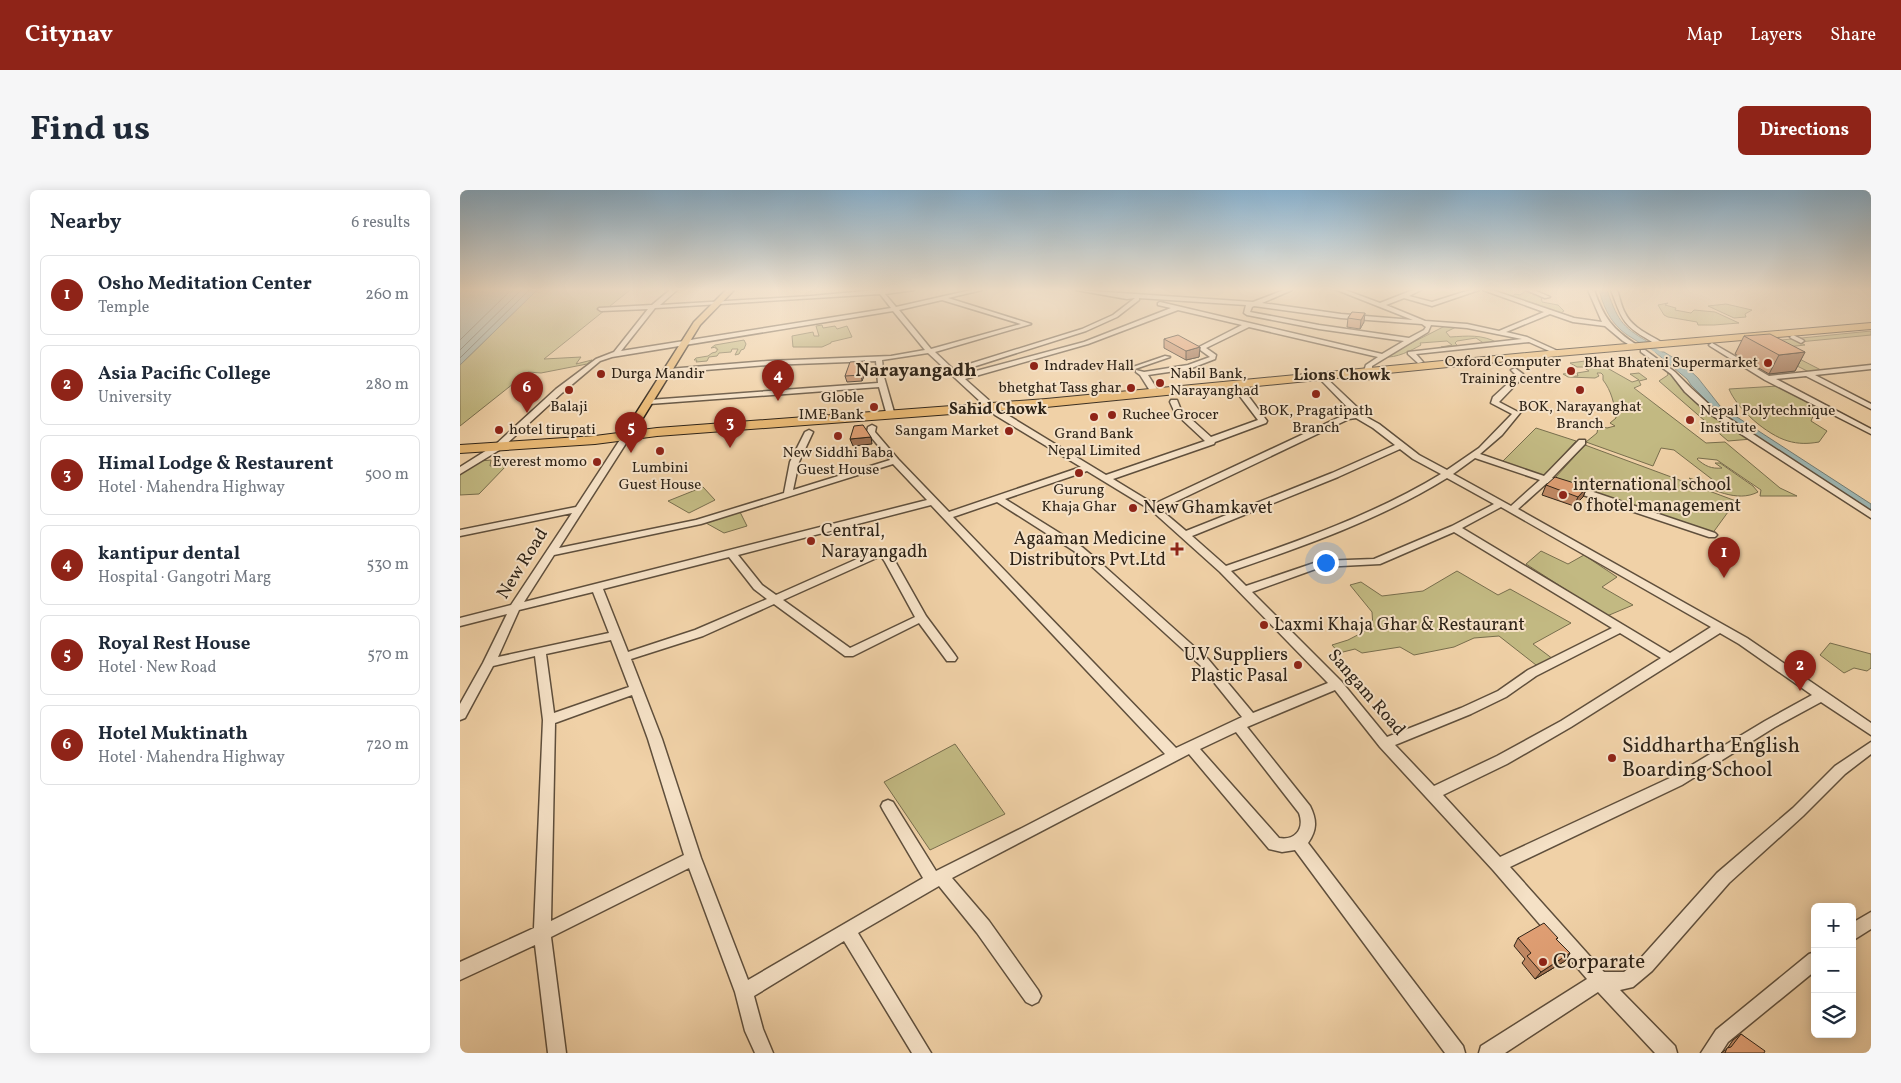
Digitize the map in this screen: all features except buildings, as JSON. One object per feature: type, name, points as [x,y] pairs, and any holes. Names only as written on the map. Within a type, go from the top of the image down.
[{"type":"highway","points":[[1370,374],[1826,330]]},
{"type":"highway","points":[[1662,346],[1751,343],[1869,330]]},
{"type":"highway","points":[[460,449],[629,437],[641,438],[801,428],[1324,379],[1558,353],[1641,348]]},
{"type":"highway","points":[[995,410],[1155,392],[1324,379]]},
{"type":"main road","points":[[629,437],[693,330]]},
{"type":"street","points":[[460,471],[498,447],[598,360],[616,353],[634,330]]},
{"type":"street","points":[[611,355],[756,330]]},
{"type":"street","name":"Sangam Road","points":[[912,330],[930,351],[995,410],[1154,508],[1224,570],[1337,684],[1386,743],[1498,864],[1600,981],[1668,1053]]},
{"type":"street","points":[[668,371],[768,363],[891,358],[930,351],[1008,330]]},
{"type":"street","points":[[952,371],[1083,330]]},
{"type":"street","points":[[960,378],[1086,342],[1117,330]]},
{"type":"street","points":[[1142,374],[1189,367],[1213,358],[1214,356],[1201,348],[1236,330]]},
{"type":"street","points":[[1275,330],[1382,356]]},
{"type":"street","points":[[1342,330],[1409,340]]},
{"type":"street","points":[[1370,374],[1369,364],[1424,330]]},
{"type":"street","points":[[1489,330],[1531,340],[1558,353]]},
{"type":"street","points":[[1501,332],[1505,330]]},
{"type":"street","points":[[1611,330],[1641,348],[1673,373],[1710,410],[1871,516]]},
{"type":"street","points":[[1637,330],[1662,346]]},
{"type":"street","points":[[1420,362],[1410,353],[1531,340]]},
{"type":"street","points":[[1712,345],[1768,378],[1871,432]]},
{"type":"street","points":[[1155,392],[1142,374],[1132,368],[1167,357]]},
{"type":"street","points":[[879,358],[882,385],[890,412]]},
{"type":"street","points":[[1793,366],[1871,407]]},
{"type":"street","points":[[1768,378],[1867,368],[1871,372]]},
{"type":"street","points":[[1224,570],[1290,548],[1386,507],[1446,474],[1474,455],[1516,413],[1495,403],[1518,378],[1519,374],[1515,370]]},
{"type":"street","points":[[1324,379],[1357,412],[1357,415]]},
{"type":"street","points":[[649,402],[882,385]]},
{"type":"street","points":[[1107,478],[1211,442],[1209,441],[1263,421],[1243,395]]},
{"type":"street","points":[[1174,402],[1178,411],[1209,441]]},
{"type":"street","points":[[1154,508],[1347,416],[1357,415],[1376,426],[1400,446],[1446,474],[1513,509],[1720,627],[1823,695],[1871,730]]},
{"type":"street","points":[[872,428],[871,432],[878,443],[932,502],[1174,755]]},
{"type":"street","points":[[788,495],[788,482],[793,466],[809,432]]},
{"type":"street","name":"New Road","points":[[460,715],[490,663],[515,608],[578,509],[629,437]]},
{"type":"street","points":[[1513,509],[1582,442]]},
{"type":"street","points":[[1186,536],[1335,475],[1400,446]]},
{"type":"street","points":[[1474,455],[1712,535]]},
{"type":"street","points":[[551,553],[698,522],[895,461]]},
{"type":"street","points":[[946,516],[1089,467]]},
{"type":"street","points":[[997,498],[1078,549],[1204,662],[1306,810],[1310,819],[1310,828],[1305,836],[1282,847],[1274,844],[1190,747]]},
{"type":"street","points":[[460,622],[932,502]]},
{"type":"street","points":[[1244,591],[1320,564],[1376,562],[1455,528],[1502,503]]},
{"type":"street","points":[[460,533],[578,509]]},
{"type":"street","points":[[1455,528],[1670,658]]},
{"type":"street","points":[[731,553],[753,581],[774,600],[812,624],[849,653],[921,618]]},
{"type":"street","points":[[625,657],[699,632],[879,553],[884,554],[890,561],[921,618],[950,658]]},
{"type":"street","points":[[597,587],[625,657],[693,858],[744,992],[754,1031],[764,1053]]},
{"type":"street","points":[[1432,794],[1502,760],[1566,724],[1720,627]]},
{"type":"street","points":[[1386,743],[1466,711],[1493,698],[1547,665],[1621,628]]},
{"type":"street","points":[[490,663],[616,635]]},
{"type":"street","points":[[540,651],[549,720],[542,934],[557,1053]]},
{"type":"street","points":[[744,992],[937,879],[1174,755],[1244,722],[1337,684]]},
{"type":"street","points":[[549,720],[636,689]]},
{"type":"street","points":[[1498,864],[1677,781],[1770,724],[1823,695]]},
{"type":"street","points":[[1488,1053],[1600,981],[1627,981],[1646,965],[1723,878],[1798,812],[1840,770],[1871,748]]},
{"type":"street","points":[[888,806],[937,879],[983,927],[1032,996]]},
{"type":"street","points":[[1297,841],[1456,1053]]},
{"type":"street","points":[[460,971],[542,934],[693,858]]},
{"type":"street","points":[[1856,930],[1871,920]]},
{"type":"street","points":[[847,930],[922,1053]]},
{"type":"street","points":[[1710,1053],[1729,1030],[1811,963]]},
{"type":"shaded area","points":[[496,330],[580,330],[544,359],[581,357],[576,364],[592,360],[587,364],[541,373],[528,372],[460,426],[460,365]]},
{"type":"shaded area","points":[[817,330],[849,330],[852,337],[831,342],[822,347],[793,347],[792,336],[813,332],[814,336],[819,336]]},
{"type":"shaded area","points":[[1437,330],[1449,330],[1446,332],[1450,337],[1480,337],[1498,343],[1485,344],[1476,338],[1457,341],[1455,343],[1458,346],[1441,347],[1452,345],[1447,341],[1420,343],[1421,345],[1403,354],[1384,357]]},
{"type":"shaded area","points":[[1871,331],[1871,335],[1799,342],[1805,345],[1778,348],[1821,370],[1809,372],[1752,343]]},
{"type":"shaded area","points":[[744,340],[746,344],[739,354],[735,355],[738,349],[732,349],[731,352],[719,353],[717,356],[709,357],[707,361],[696,362],[697,360],[694,360],[716,352],[718,349],[716,347],[711,348],[715,345]]},
{"type":"shaded area","points":[[1593,360],[1632,382],[1639,380],[1630,374],[1639,373],[1647,379],[1639,381],[1641,385],[1634,388],[1706,443],[1725,442],[1780,488],[1797,496],[1760,496],[1761,490],[1717,460],[1698,458],[1703,464],[1711,467],[1722,468],[1715,463],[1720,463],[1753,486],[1758,492],[1742,496],[1725,494],[1692,481],[1689,478],[1726,490],[1674,450],[1661,448],[1653,466],[1586,442],[1597,433],[1598,427],[1607,428],[1615,426],[1610,423],[1616,418],[1612,398],[1601,373],[1597,373],[1599,376],[1595,378],[1568,377],[1563,374],[1572,373],[1573,376],[1578,376],[1577,373],[1589,371],[1570,363]]},
{"type":"shaded area","points":[[1667,370],[1677,381],[1752,439],[1728,441],[1659,381],[1668,375]]},
{"type":"shaded area","points":[[1778,386],[1809,403],[1816,409],[1811,421],[1827,431],[1819,442],[1796,443],[1771,433],[1746,413],[1729,389]]},
{"type":"shaded area","points":[[1536,428],[1576,441],[1544,476],[1502,462]]},
{"type":"shaded area","points":[[1585,445],[1736,501],[1712,534],[1554,479]]},
{"type":"shaded area","points":[[491,460],[490,466],[507,465],[479,494],[460,495],[460,474],[480,461]]},
{"type":"shaded area","points":[[703,487],[715,500],[689,513],[668,501]]},
{"type":"shaded area","points":[[740,512],[747,526],[724,533],[706,523]]},
{"type":"shaded area","points":[[1541,551],[1568,564],[1584,555],[1617,577],[1602,587],[1633,605],[1607,616],[1526,564]]},
{"type":"shaded area","points":[[1457,571],[1498,595],[1510,589],[1571,623],[1533,644],[1553,659],[1536,665],[1499,636],[1474,638],[1454,647],[1414,655],[1400,647],[1362,653],[1355,649],[1339,653],[1332,645],[1348,640],[1373,627],[1372,612],[1350,585],[1361,582],[1382,596],[1423,591]]},
{"type":"shaded area","points":[[1830,643],[1871,654],[1871,668],[1867,671],[1854,668],[1844,673],[1820,655]]},
{"type":"shaded area","points":[[955,744],[1005,814],[930,850],[884,782]]},
{"type":"water","points":[[460,330],[496,330],[460,365]]},
{"type":"water","points":[[1622,330],[1630,330],[1653,345],[1640,343]]},
{"type":"water","points":[[1655,352],[1664,352],[1682,363],[1698,378],[1720,406],[1871,504],[1871,512],[1714,408],[1687,379]]},
{"type":"waterway","points":[[1640,340],[1670,360]]},
{"type":"place","name":"Bhat Bhateni Supermarket","points":[[1768,363]]},
{"type":"place","name":"Indradev Hall","points":[[1034,366]]},
{"type":"place","name":"Oxford Computer Training centre","points":[[1571,371]]},
{"type":"place","name":"Durga Mandir","points":[[601,374]]},
{"type":"place","name":"Nabil Bank, Narayanghad","points":[[1160,383]]},
{"type":"place","name":"bhetghat Tass ghar","points":[[1131,388]]},
{"type":"place","name":"Balaji","points":[[569,390]]},
{"type":"place","name":"BOK, Narayanghat Branch","points":[[1580,390]]},
{"type":"place","name":"BOK, Pragatipath Branch","points":[[1316,394]]},
{"type":"place","name":"kantipur dental","points":[[778,401]]},
{"type":"place","name":"Globle IME Bank","points":[[874,407]]},
{"type":"place","name":"Hotel Muktinath","points":[[527,413]]},
{"type":"place","name":"Ruchee Grocer","points":[[1112,415]]},
{"type":"place","name":"Grand Bank Nepal Limited","points":[[1094,417]]},
{"type":"place","name":"Nepal Polytechnique Institute","points":[[1690,420]]},
{"type":"place","name":"hotel tirupati","points":[[499,430]]},
{"type":"place","name":"Sangam Market","points":[[1009,431]]},
{"type":"place","name":"New Siddhi Baba Guest House","points":[[838,436]]},
{"type":"place","name":"Himal Lodge & Restaurent","points":[[730,448]]},
{"type":"place","name":"Lumbini Guest House","points":[[660,451]]},
{"type":"place","name":"Royal Rest House","points":[[631,453]]},
{"type":"place","name":"Everest momo","points":[[597,462]]},
{"type":"place","name":"Gurung Khaja Ghar","points":[[1079,473]]},
{"type":"place","name":"international school o fhotel management","points":[[1563,495]]},
{"type":"place","name":"New Ghamkavet","points":[[1133,508]]},
{"type":"place","name":"Central, Narayangadh","points":[[811,541]]},
{"type":"place","name":"Agaaman Medicine Distributors Pvt.Ltd","points":[[1177,549]]},
{"type":"place","name":"Osho Meditation Center","points":[[1724,578]]},
{"type":"place","name":"Laxmi Khaja Ghar & Restaurant","points":[[1264,625]]},
{"type":"place","name":"U.V Suppliers Plastic Pasal","points":[[1298,665]]},
{"type":"place","name":"Asia Pacific College","points":[[1800,691]]},
{"type":"place","name":"Siddhartha English Boarding School","points":[[1612,758]]},
{"type":"place","name":"Corparate","points":[[1543,962]]},
{"type":"district","name":"Narayangadh","points":[[916,371]]},
{"type":"district","name":"Lions Chowk","points":[[1342,376]]},
{"type":"district","name":"Sahid Chowk","points":[[998,410]]}]
